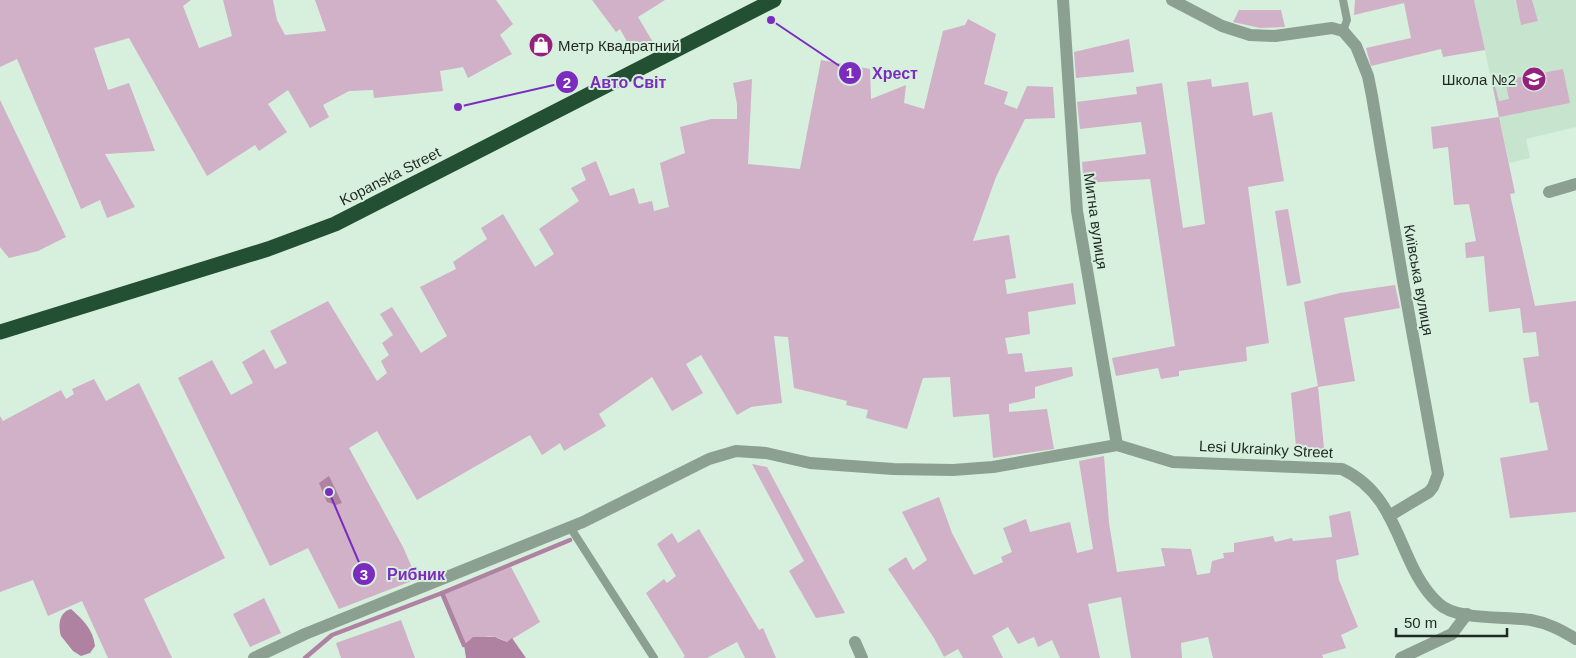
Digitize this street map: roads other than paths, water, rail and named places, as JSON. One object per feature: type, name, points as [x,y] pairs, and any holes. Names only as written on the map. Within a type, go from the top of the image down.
[{"type":"highway","name":"Kopanska Street","points":[[0,332],[268,249],[335,224],[769,1]]},
{"type":"street","name":"Митна вулиця","points":[[1063,0],[1077,212],[1117,445]]},
{"type":"street","points":[[1172,0],[1222,26],[1250,34],[1275,36],[1322,28],[1343,31]]},
{"type":"street","name":"Київська вулиця","points":[[1343,31],[1356,46],[1368,76],[1414,343],[1437,463],[1438,474],[1433,487],[1389,516]]},
{"type":"street","points":[[1549,192],[1576,184]]},
{"type":"street","name":"Lesi Ukrainky Street","points":[[1117,445],[1173,462],[1342,469],[1364,483],[1389,516],[1416,572],[1431,596],[1448,610],[1467,614],[1537,621],[1554,626],[1576,639]]},
{"type":"street","points":[[254,658],[305,634],[570,527],[709,459],[736,451],[766,453],[810,463],[930,470],[993,467],[1117,445]]},
{"type":"street","points":[[1401,658],[1452,634],[1467,614]]},
{"type":"street","points":[[855,642],[862,658]]},
{"type":"lane","points":[[1343,0],[1347,20],[1343,31]]},
{"type":"lane","points":[[570,527],[654,658]]},
{"type":"waterway","points":[[442,593],[570,540]]},
{"type":"waterway","points":[[305,658],[332,635],[442,593],[464,645]]},
{"type":"place","name":"Хрест","points":[[771,20]]},
{"type":"place","name":"Метр Квадратний","points":[[541,45]]},
{"type":"place","name":"Школа №2","points":[[1534,79]]},
{"type":"place","name":"Авто Світ","points":[[458,107]]},
{"type":"place","name":"Рибник","points":[[329,492]]}]
